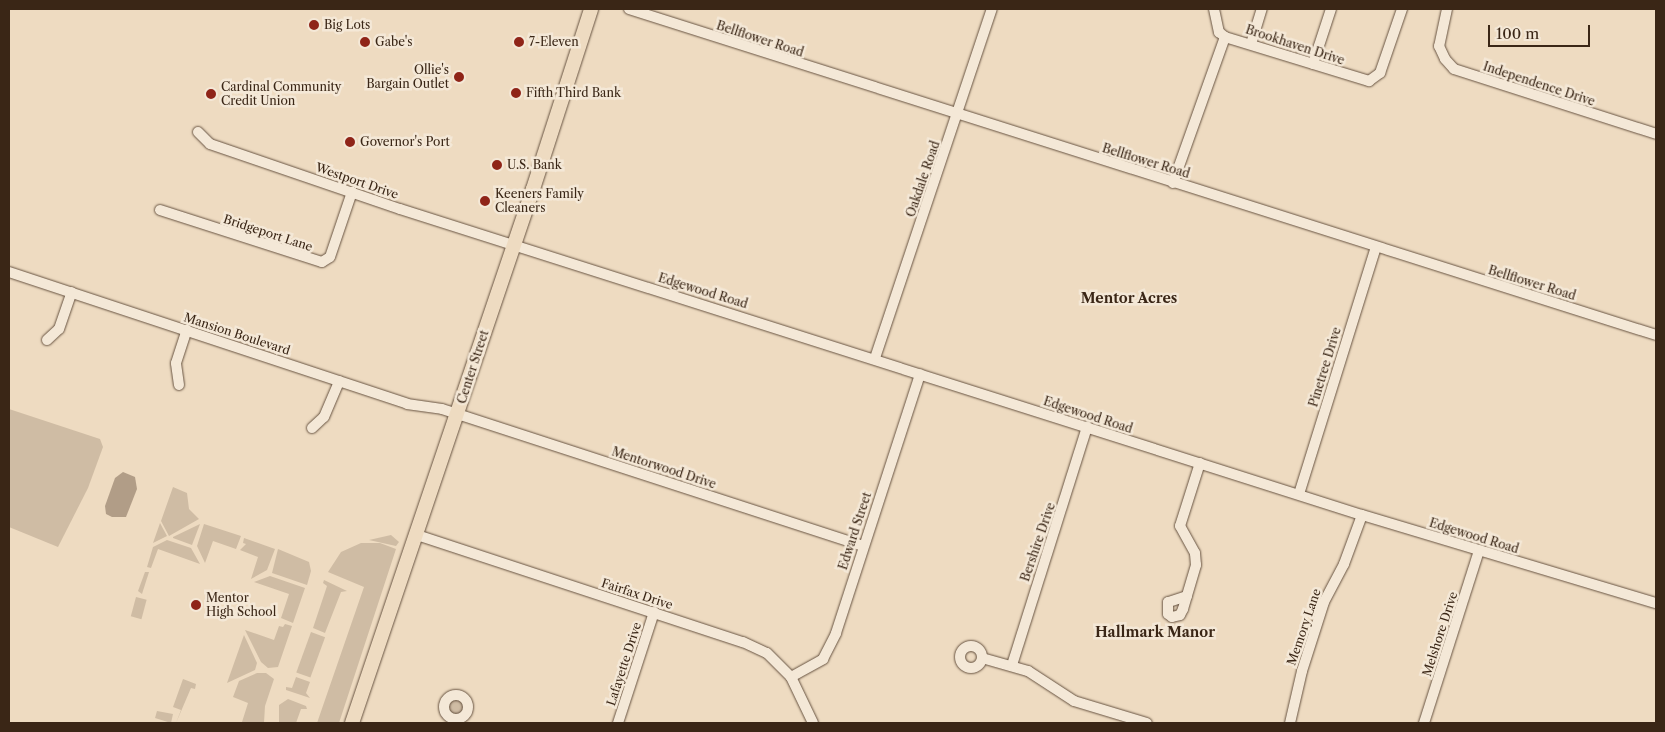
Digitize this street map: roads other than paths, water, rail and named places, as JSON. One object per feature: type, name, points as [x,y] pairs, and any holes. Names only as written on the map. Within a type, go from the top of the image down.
[{"type":"main road","name":"Center Street","points":[[352,723],[458,414],[591,9]]},
{"type":"street","name":"Bellflower Road","points":[[629,9],[1656,335]]},
{"type":"street","name":"Oakdale Road","points":[[875,358],[992,9]]},
{"type":"street","points":[[1214,9],[1219,32],[1225,37]]},
{"type":"street","points":[[1251,44],[1262,9]]},
{"type":"street","points":[[1313,64],[1331,9]]},
{"type":"street","name":"Brookhaven Drive","points":[[1173,183],[1225,37],[1364,81],[1374,80],[1380,73],[1402,9]]},
{"type":"street","name":"Independence Drive","points":[[1447,9],[1440,34],[1441,53],[1448,65],[1460,73],[1656,134]]},
{"type":"street","name":"Westport Drive","points":[[198,132],[210,144],[514,245]]},
{"type":"street","name":"Bridgeport Lane","points":[[160,210],[322,262],[330,257],[352,192]]},
{"type":"street","name":"Edgewood Road","points":[[514,245],[875,358],[1362,515],[1656,604]]},
{"type":"street","name":"Pinetree Drive","points":[[1298,494],[1376,247]]},
{"type":"street","name":"Mansion Boulevard","points":[[9,272],[407,404],[432,406],[458,414]]},
{"type":"street","points":[[47,340],[59,329],[72,292]]},
{"type":"street","points":[[179,385],[176,363],[187,330]]},
{"type":"street","name":"Edward Street","points":[[791,678],[823,659],[836,633],[920,374]]},
{"type":"street","points":[[312,428],[324,417],[339,381]]},
{"type":"street","name":"Mentorwood Drive","points":[[458,414],[864,546]]},
{"type":"street","name":"Bershire Drive","points":[[1012,664],[1088,427]]},
{"type":"street","points":[[1187,596],[1196,565],[1195,553],[1180,526],[1200,462]]},
{"type":"street","name":"Memory Lane","points":[[1290,723],[1302,671],[1324,602],[1344,564],[1362,515]]},
{"type":"street","name":"Fairfax Drive","points":[[417,535],[654,612],[767,653],[791,678],[811,720]]},
{"type":"street","name":"Melshore Drive","points":[[1424,723],[1479,551]]},
{"type":"street","name":"Lafayette Drive","points":[[618,723],[654,612]]},
{"type":"street","points":[[982,658],[1012,664],[1074,701],[1147,723]]},
{"type":"street","points":[[799,723],[811,720]]},
{"type":"place","name":"Big Lots","points":[[314,25]]},
{"type":"place","name":"Gabe's","points":[[365,42]]},
{"type":"place","name":"7-Eleven","points":[[519,42]]},
{"type":"place","name":"Ollie's Bargain Outlet","points":[[459,77]]},
{"type":"place","name":"Fifth Third Bank","points":[[516,93]]},
{"type":"place","name":"Cardinal Community Credit Union","points":[[211,94]]},
{"type":"place","name":"Governor's Port","points":[[350,142]]},
{"type":"place","name":"U.S. Bank","points":[[497,165]]},
{"type":"place","name":"Keeners Family Cleaners","points":[[485,201]]},
{"type":"place","name":"Mentor High School","points":[[196,605]]},
{"type":"district","name":"Mentor Acres","points":[[1129,298]]},
{"type":"district","name":"Hallmark Manor","points":[[1155,632]]}]
